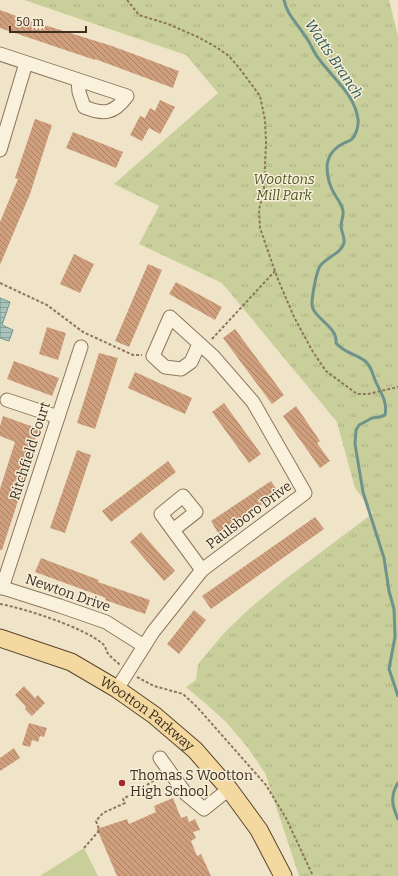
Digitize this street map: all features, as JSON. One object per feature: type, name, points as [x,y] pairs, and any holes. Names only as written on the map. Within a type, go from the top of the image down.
[{"type":"main road","name":"Wootton Parkway","points":[[0,638],[70,662],[117,689],[154,714],[195,750],[229,789],[259,830],[283,876]]},
{"type":"street","points":[[0,54],[78,80]]},
{"type":"street","points":[[0,150],[26,63]]},
{"type":"street","name":"Paulsboro Drive","points":[[117,689],[144,646],[202,570],[305,493],[253,402],[202,346],[170,317],[153,356]]},
{"type":"street","points":[[153,356],[165,368],[181,369],[191,362],[202,346]]},
{"type":"street","name":"Ritchfield Court","points":[[1,588],[81,347]]},
{"type":"street","points":[[7,400],[58,418]]},
{"type":"street","points":[[173,530],[202,570]]},
{"type":"street","name":"Newton Drive","points":[[1,588],[106,622],[144,646]]},
{"type":"street","points":[[160,758],[186,794],[204,808],[229,789]]},
{"type":"path","points":[[127,0],[139,15],[162,22],[198,37],[229,56],[260,96],[265,120],[266,142],[264,188],[260,210],[260,228],[275,271],[294,317],[313,352],[326,371],[357,394],[374,393],[398,387]]},
{"type":"path","points":[[202,346],[275,271]]},
{"type":"path","points":[[0,283],[47,305],[82,332],[133,355],[153,356]]},
{"type":"path","points":[[0,604],[12,606],[60,622],[87,634],[104,644],[108,652],[128,672],[154,686],[183,694],[197,707],[266,785],[286,818],[312,876]]},
{"type":"path","points":[[84,848],[98,832],[99,829],[96,820],[103,813],[125,803],[123,799],[161,777]]},
{"type":"green space","name":"Woottons Mill Park","points":[[24,0],[389,0],[398,36],[398,876],[299,876],[265,773],[248,748],[226,722],[186,687],[196,680],[198,664],[224,633],[249,609],[284,580],[373,513],[355,488],[337,422],[222,283],[139,244],[159,206],[114,184],[218,93],[186,55]]},
{"type":"green space","points":[[84,848],[98,876],[40,876]]},
{"type":"water","points":[[0,298],[10,302],[2,325],[13,330],[9,341],[0,338]]},
{"type":"building","points":[[0,10],[41,25],[112,46],[179,71],[173,88],[95,59],[0,28]]},
{"type":"building","points":[[160,100],[175,107],[160,134],[149,128],[142,141],[130,135],[140,116],[145,118],[150,108],[155,111]]},
{"type":"building","points":[[35,119],[52,125],[30,194],[0,265],[0,222],[18,179],[15,178]]},
{"type":"building","points":[[73,132],[123,152],[116,168],[66,148]]},
{"type":"building","points":[[74,254],[94,264],[80,293],[60,284]]},
{"type":"building","points":[[148,264],[162,270],[129,347],[115,341]]},
{"type":"building","points":[[176,282],[222,307],[215,320],[169,294]]},
{"type":"building","points":[[47,327],[66,333],[58,360],[39,354]]},
{"type":"building","points":[[235,329],[284,395],[272,404],[223,338]]},
{"type":"building","points":[[99,353],[118,358],[95,429],[77,423]]},
{"type":"building","points":[[14,361],[59,378],[52,396],[7,379]]},
{"type":"building","points":[[135,372],[192,398],[185,414],[128,388]]},
{"type":"building","points":[[224,403],[261,454],[249,463],[212,412]]},
{"type":"building","points":[[296,406],[320,441],[317,443],[330,461],[320,468],[283,416]]},
{"type":"building","points":[[3,416],[39,429],[27,460],[31,461],[2,550],[0,550],[0,489],[15,442],[0,436],[0,426]]},
{"type":"building","points":[[77,450],[91,455],[65,533],[50,528]]},
{"type":"building","points":[[168,461],[176,472],[111,522],[102,511]]},
{"type":"building","points":[[271,481],[279,493],[218,533],[211,521]]},
{"type":"building","points":[[315,517],[324,529],[211,609],[202,596]]},
{"type":"building","points":[[141,532],[175,571],[164,581],[130,542]]},
{"type":"building","points":[[41,558],[99,580],[98,582],[150,600],[145,614],[35,572]]},
{"type":"building","points":[[194,610],[206,620],[179,654],[167,644]]},
{"type":"building","points":[[24,686],[35,698],[38,695],[45,703],[32,716],[15,695]]},
{"type":"building","points":[[29,723],[47,728],[44,737],[40,736],[38,742],[32,740],[30,747],[22,745]]},
{"type":"building","points":[[14,748],[20,758],[0,771],[0,758]]},
{"type":"building","points":[[173,798],[181,818],[187,816],[189,822],[195,819],[200,830],[193,832],[196,838],[191,841],[197,856],[201,854],[211,876],[117,876],[97,829],[127,819],[129,824],[156,812],[154,806]]},
{"type":"waterway","name":"Watts Branch","points":[[284,0],[290,15],[317,56],[348,94],[356,110],[358,119],[358,127],[353,137],[351,140],[340,145],[334,150],[330,155],[327,166],[330,185],[341,204],[343,211],[341,226],[344,243],[337,253],[320,266],[314,285],[312,304],[316,314],[333,332],[336,337],[336,343],[346,351],[365,361],[372,370],[385,405],[385,415],[372,418],[359,425],[356,430],[355,444],[363,492],[384,558],[389,591],[394,609],[395,637],[389,669],[398,696]]},
{"type":"waterway","name":"Watts Branch","points":[[398,783],[395,787],[393,796],[394,810],[398,819]]},
{"type":"place","name":"Thomas S Wootton High School","points":[[122,783]]}]
